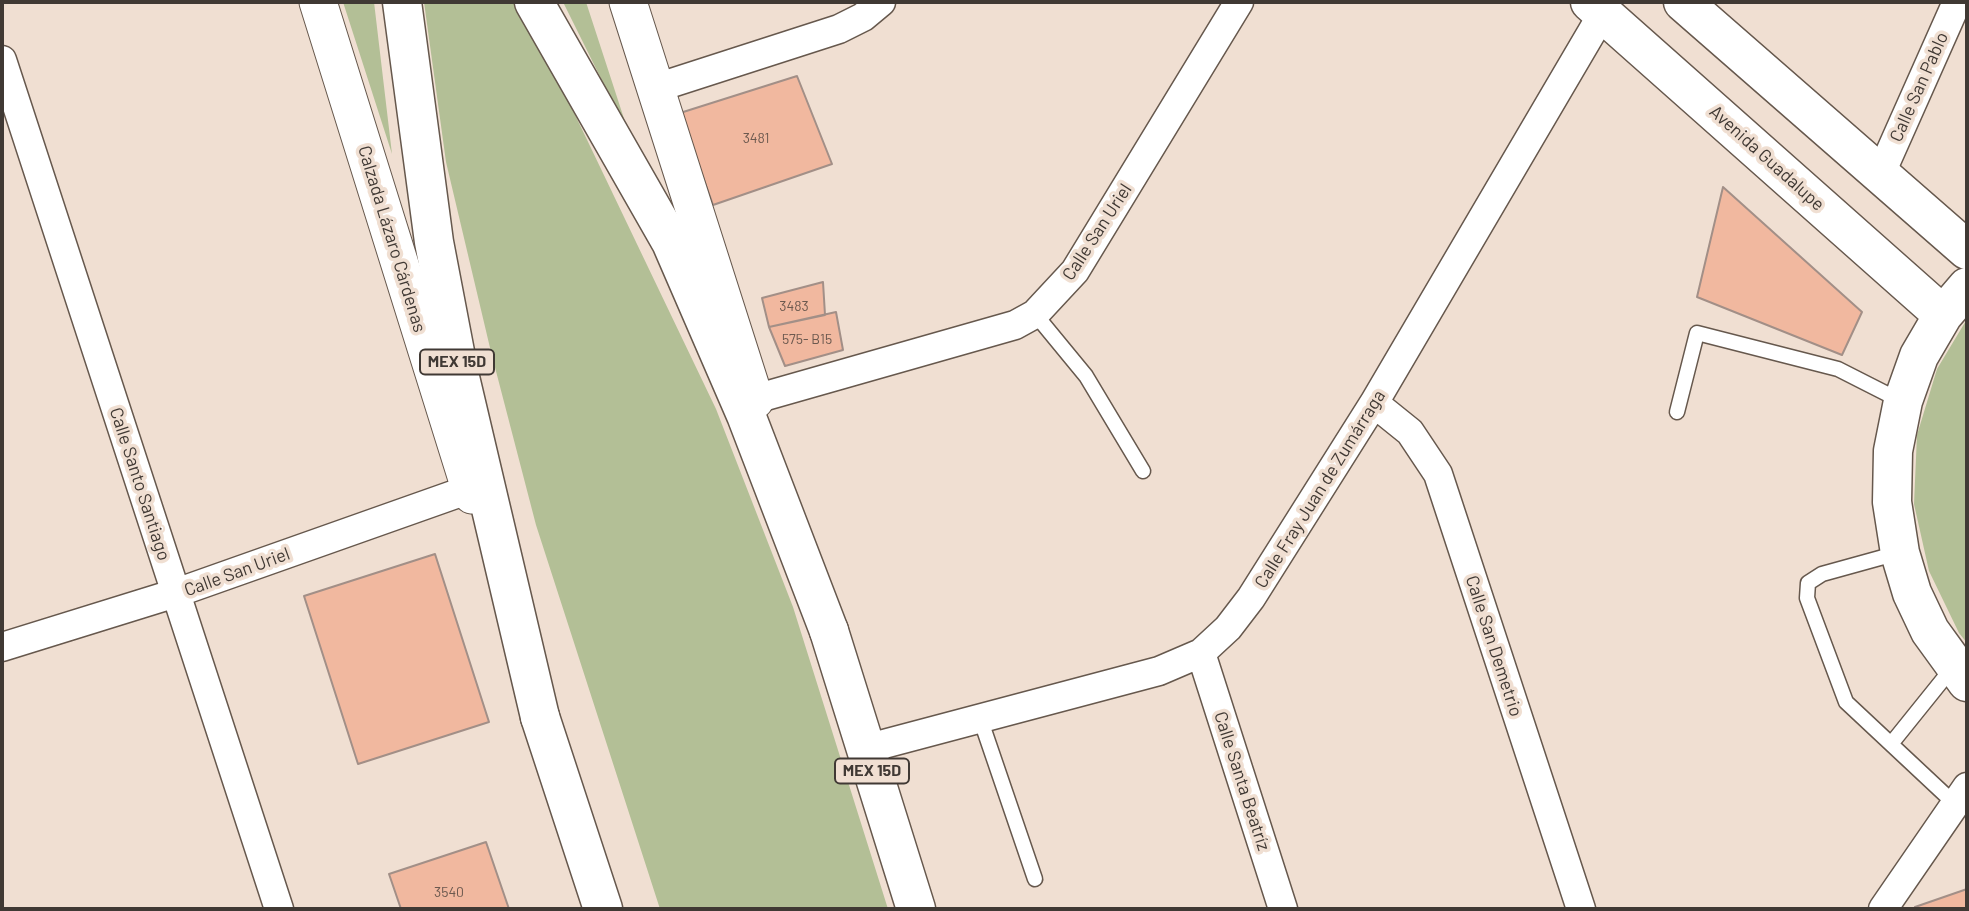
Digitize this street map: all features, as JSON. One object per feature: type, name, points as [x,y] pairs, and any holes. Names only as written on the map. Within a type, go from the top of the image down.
[{"type":"main road","name":"Calzada Lázaro Cárdenas","points":[[402,2],[436,255],[459,373],[540,717],[603,909]]},
{"type":"main road","name":"MEX 15D","points":[[534,2],[671,242],[746,415],[829,631],[916,909]]},
{"type":"main road","points":[[1683,2],[1967,250]]},
{"type":"main road","name":"Avenida Guadalupe","points":[[1597,8],[1955,301]]},
{"type":"main road","points":[[1955,301],[1919,356],[1903,401],[1893,464],[1892,502],[1900,553],[1912,593],[1930,631],[1960,674]]},
{"type":"street","name":"Calzada Lázaro Cárdenas","points":[[318,2],[540,717]]},
{"type":"street","points":[[628,2],[829,631]]},
{"type":"street","points":[[656,88],[811,40],[863,17],[881,2]]},
{"type":"street","name":"Calle San Uriel","points":[[755,398],[1015,325],[1035,314],[1075,271],[1239,2]]},
{"type":"street","name":"Calle San Pablo","points":[[1881,173],[1957,2]]},
{"type":"street","name":"Calle Fray Juan de Zumárraga","points":[[865,749],[1158,671],[1201,653],[1227,628],[1251,598],[1374,403],[1597,8]]},
{"type":"street","name":"Calle Santo Santiago","points":[[2,60],[279,909]]},
{"type":"street","name":"Calle San Demetrio","points":[[1374,403],[1410,432],[1438,474],[1581,909]]},
{"type":"street","name":"Calle San Uriel","points":[[2,648],[176,593],[470,489]]},
{"type":"street","name":"Calle Santa Beatríz","points":[[1201,653],[1283,909]]},
{"type":"street","points":[[1883,909],[1961,795]]},
{"type":"lane","points":[[1035,314],[1086,376],[1143,471]]},
{"type":"lane","points":[[1677,412],[1697,333],[1838,369],[1903,401]]},
{"type":"lane","points":[[1900,553],[1822,574],[1808,583],[1807,598],[1846,702],[1891,744],[1961,795]]},
{"type":"lane","points":[[1891,744],[1960,674]]},
{"type":"lane","points":[[980,718],[1035,879]]},
{"type":"green space","points":[[343,2],[374,2],[392,154]]},
{"type":"green space","points":[[424,2],[521,2],[716,409],[793,607],[888,909],[660,909],[536,525],[446,162]]},
{"type":"green space","points":[[563,2],[586,2],[630,137]]},
{"type":"green space","points":[[1967,319],[1967,643],[1959,633],[1929,571],[1914,504],[1917,435],[1937,369]]},
{"type":"building","points":[[797,76],[832,164],[713,205],[680,113]]},
{"type":"building","points":[[1723,187],[1862,312],[1842,355],[1697,297]]},
{"type":"building","points":[[823,282],[825,315],[769,327],[762,298]]},
{"type":"building","points":[[836,312],[843,350],[785,366],[769,327]]},
{"type":"building","points":[[435,554],[489,722],[358,764],[304,596]]},
{"type":"building","points":[[486,842],[509,909],[401,909],[389,874]]},
{"type":"building","points":[[1967,889],[1967,909],[1915,907]]}]
